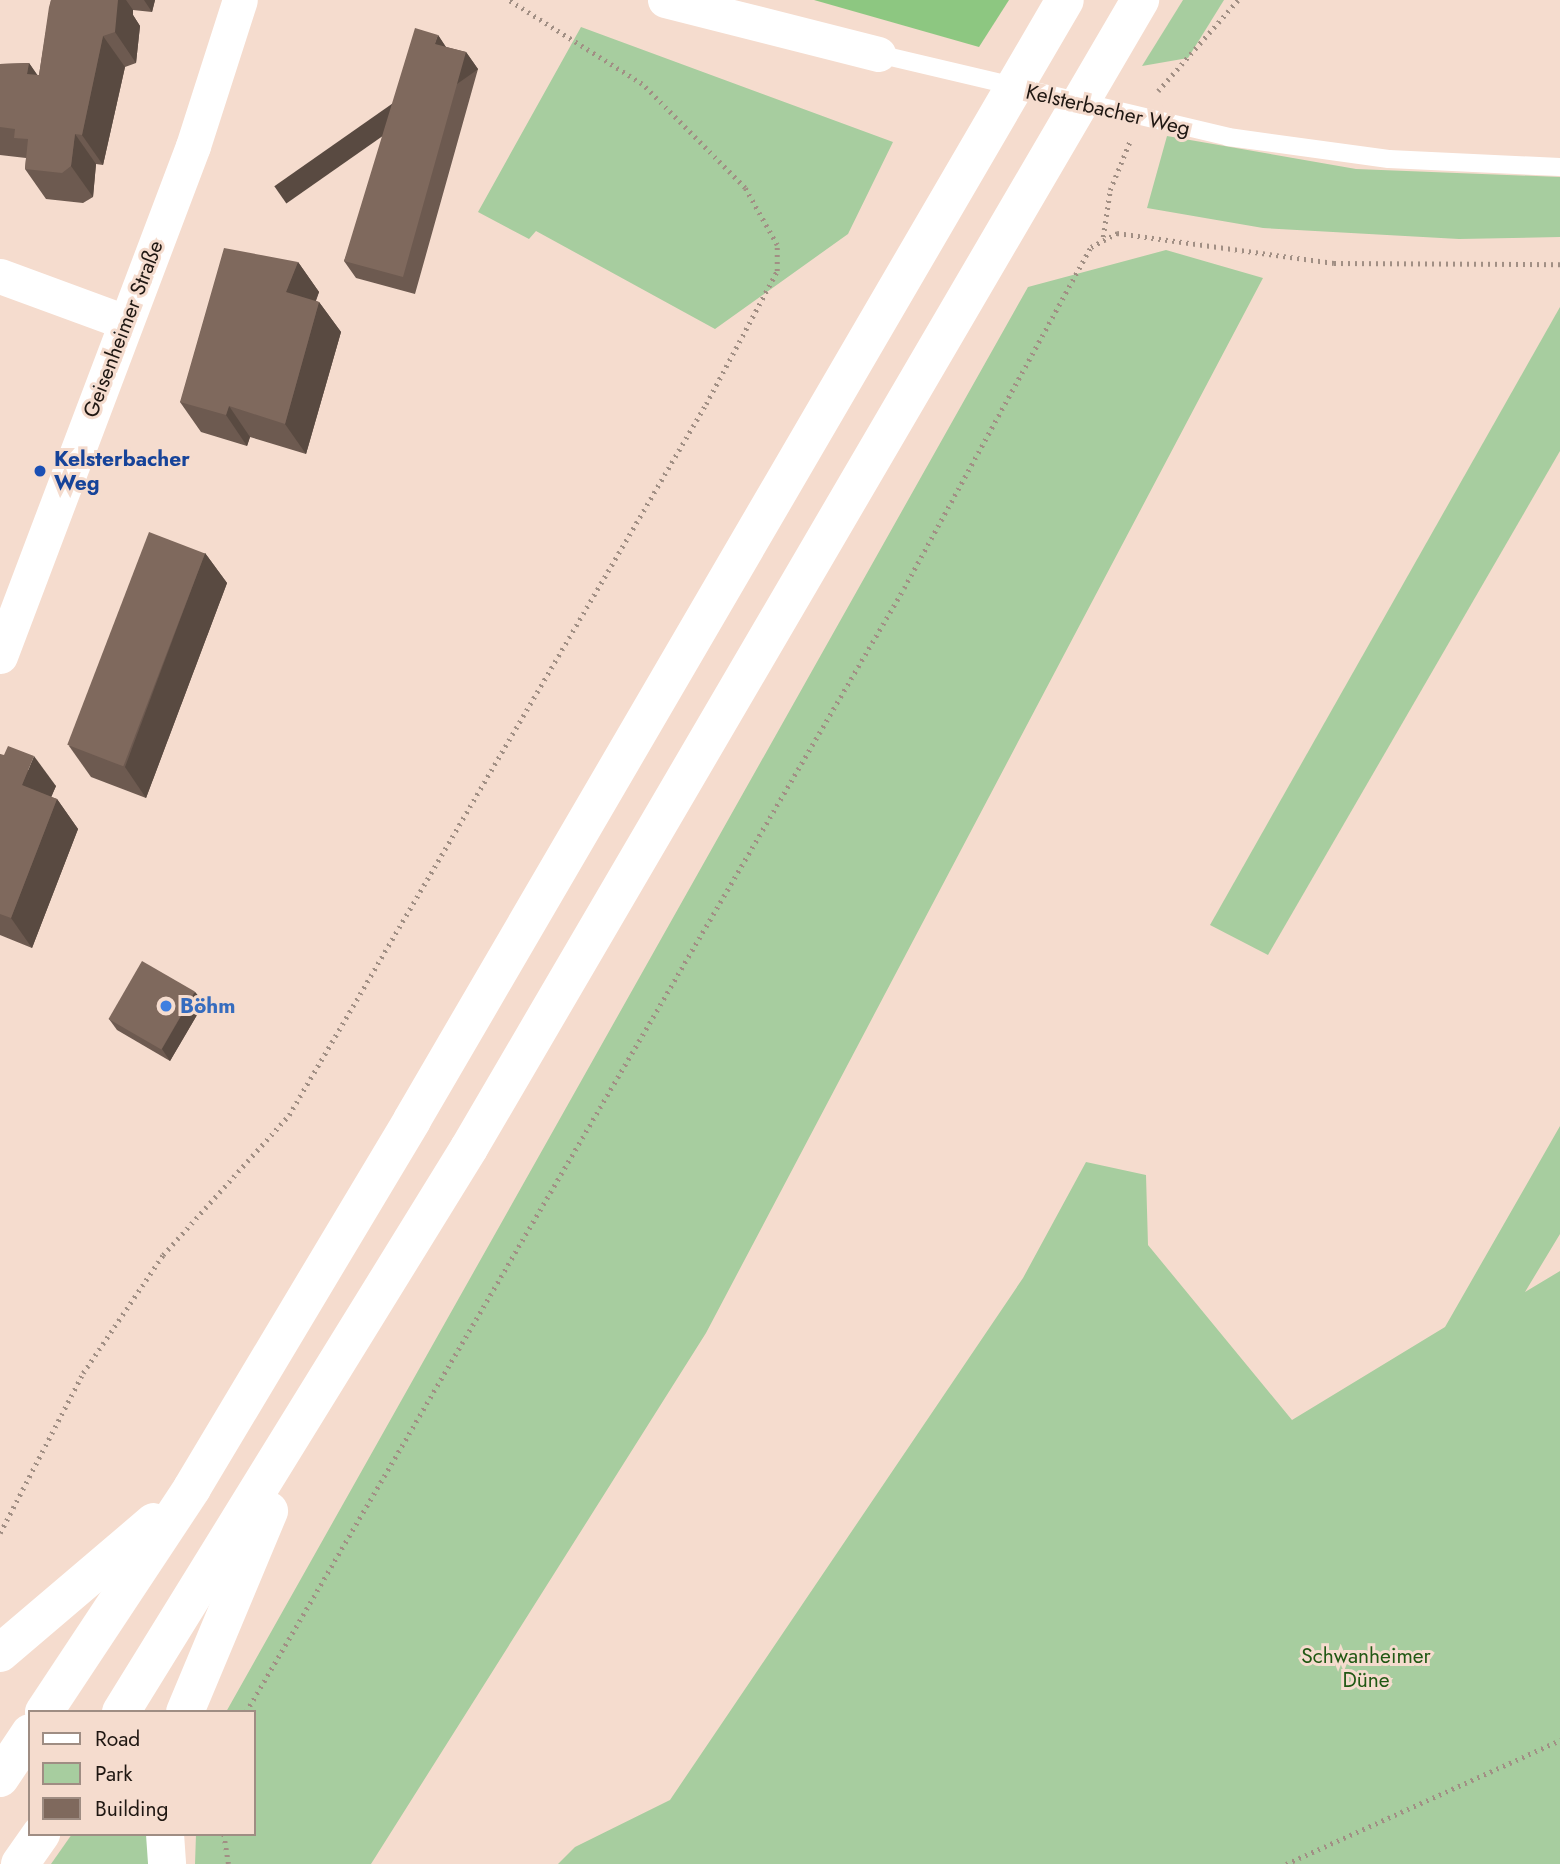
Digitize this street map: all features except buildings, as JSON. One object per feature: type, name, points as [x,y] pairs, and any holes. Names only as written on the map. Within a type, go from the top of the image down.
[{"type":"highway","points":[[45,1710],[192,1488],[1065,0]]},
{"type":"highway","points":[[122,1710],[338,1367],[1140,0]]},
{"type":"highway","points":[[186,1710],[338,1367]]},
{"type":"highway","points":[[0,1653],[192,1488]]},
{"type":"highway","points":[[0,1778],[28,1736]]},
{"type":"highway","points":[[20,1864],[40,1836]]},
{"type":"highway","points":[[164,1836],[167,1864]]},
{"type":"street","name":"Geisenheimer Straße","points":[[0,656],[125,322],[240,0]]},
{"type":"street","name":"Kelsterbacher Weg","points":[[664,0],[878,54]]},
{"type":"street","points":[[0,276],[125,322]]},
{"type":"lane","name":"Kelsterbacher Weg","points":[[878,54],[1228,137],[1389,159],[1560,167]]},
{"type":"path","points":[[0,1533],[83,1373],[163,1255],[289,1115],[706,404],[777,271],[777,245],[745,188],[642,84],[508,0]]},
{"type":"path","points":[[247,1710],[904,588],[1091,247],[1117,233],[1334,263],[1560,264]]},
{"type":"path","points":[[1286,1864],[1560,1740]]},
{"type":"path","points":[[224,1836],[229,1864]]},
{"type":"green space","points":[[814,0],[1009,0],[979,47]]},
{"type":"green space","points":[[1183,0],[1224,0],[1188,58],[1142,66]]},
{"type":"green space","points":[[581,27],[893,142],[848,234],[715,329],[536,231],[529,239],[478,212]]},
{"type":"green space","points":[[1167,136],[1356,169],[1560,177],[1560,237],[1459,239],[1263,228],[1147,208]]},
{"type":"green space","points":[[1166,250],[1263,278],[706,1333],[371,1864],[195,1864],[196,1836],[256,1836],[256,1710],[227,1710],[1028,287]]},
{"type":"green space","points":[[1560,307],[1560,451],[1268,955],[1210,925]]},
{"type":"green space","name":"Schwanheimer Düne","points":[[1560,1126],[1560,1234],[1525,1292],[1560,1271],[1560,1864],[558,1864],[575,1847],[670,1800],[1023,1278],[1086,1162],[1146,1175],[1148,1245],[1292,1420],[1445,1327]]},
{"type":"green space","points":[[71,1836],[150,1836],[153,1864],[51,1864]]},
{"type":"place","name":"Kelsterbacher Weg","points":[[40,471]]},
{"type":"place","name":"Böhm","points":[[166,1006]]}]
